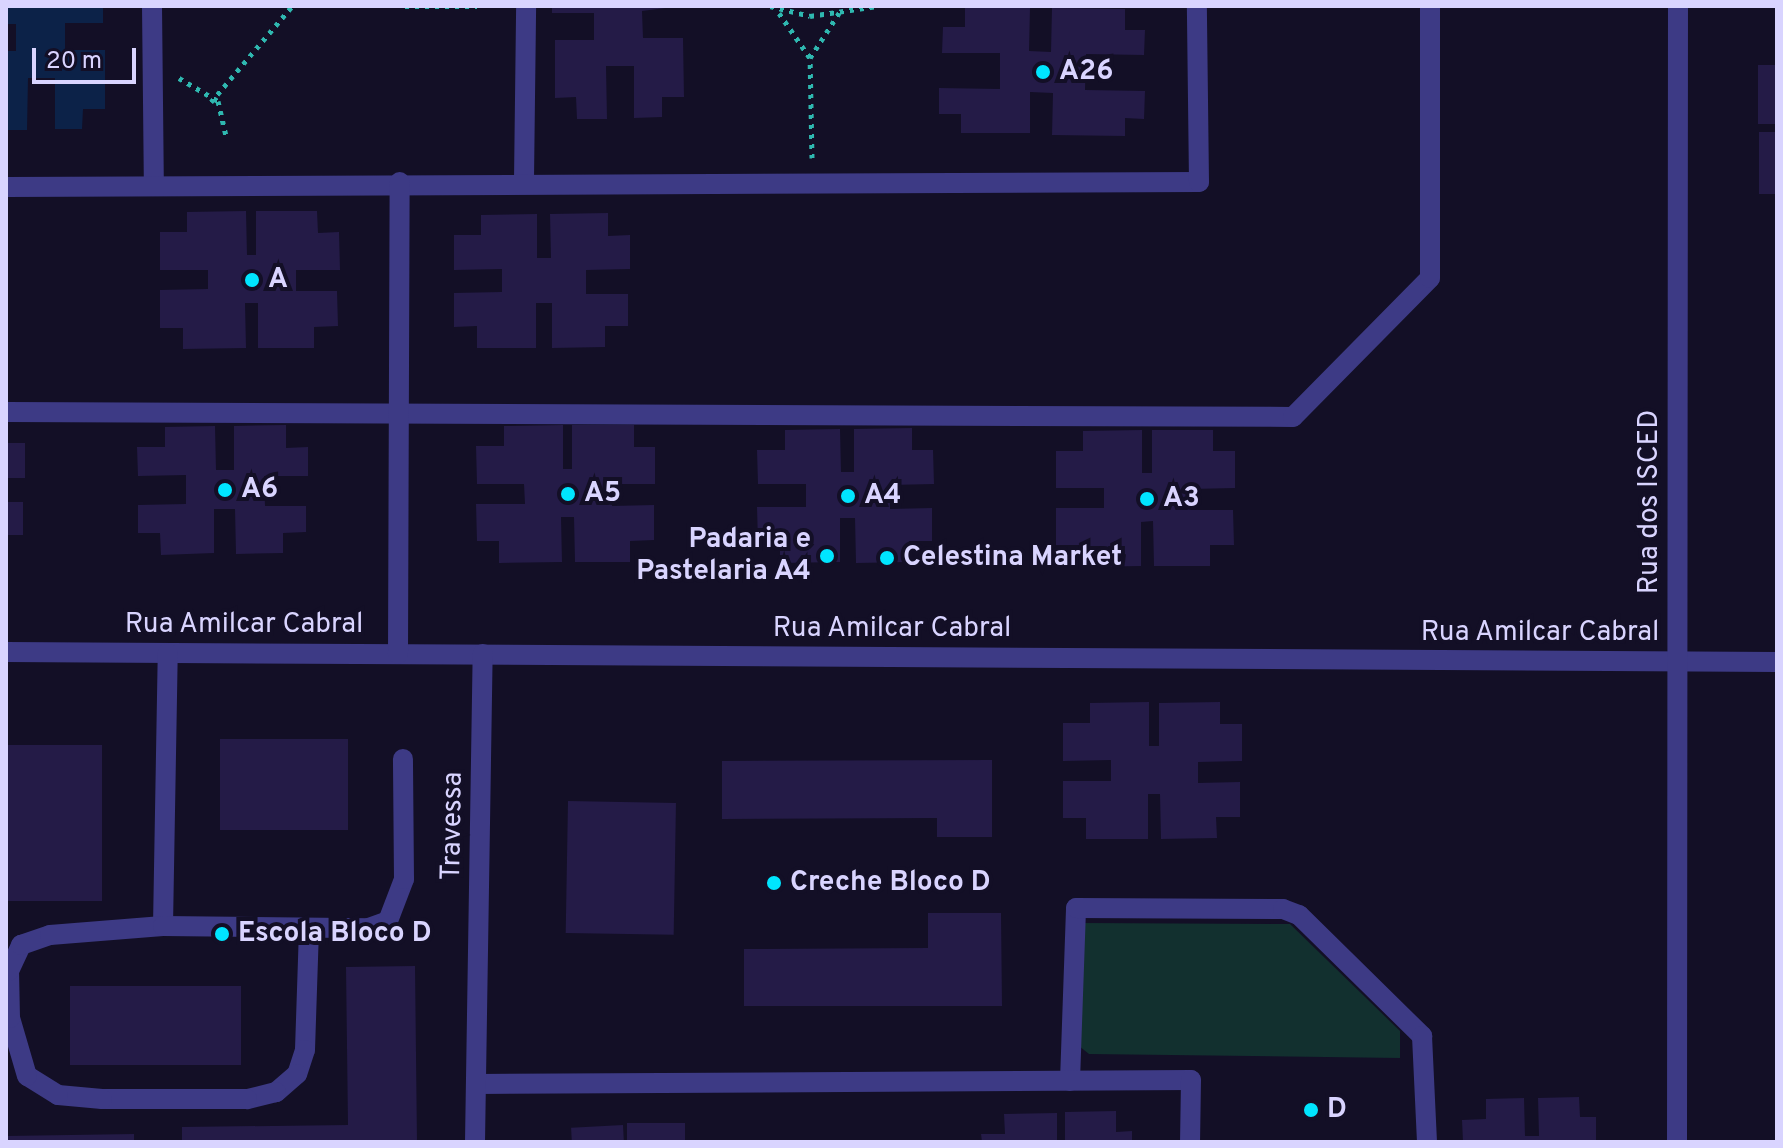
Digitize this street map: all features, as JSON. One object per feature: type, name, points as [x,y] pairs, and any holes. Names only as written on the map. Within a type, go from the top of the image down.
[{"type":"street","points":[[152,6],[154,183]]},
{"type":"street","points":[[524,180],[526,6]]},
{"type":"street","points":[[6,187],[524,180],[1199,182],[1197,6]]},
{"type":"street","points":[[6,412],[1293,417],[1430,278],[1430,6]]},
{"type":"street","name":"Rua dos ISCED","points":[[1677,1142],[1678,6]]},
{"type":"street","points":[[398,654],[400,182]]},
{"type":"street","name":"Rua Amilcar Cabral","points":[[6,652],[1777,662]]},
{"type":"street","points":[[163,926],[168,653]]},
{"type":"street","name":"Travessa","points":[[475,1142],[483,654]]},
{"type":"street","points":[[309,929],[305,1050],[297,1074],[276,1092],[247,1099],[102,1099],[58,1095],[27,1076],[10,1018],[9,971],[21,945],[50,935],[163,926],[369,928],[388,921],[399,904],[403,759]]},
{"type":"street","points":[[1070,1081],[1076,908],[1283,909],[1299,915],[1422,1036],[1427,1142]]},
{"type":"street","points":[[477,1084],[1191,1080],[1190,1142]]},
{"type":"path","points":[[211,102],[292,6]]},
{"type":"path","points":[[405,6],[477,6]]},
{"type":"path","points":[[770,6],[778,12],[810,58],[813,179]]},
{"type":"path","points":[[778,12],[839,13],[877,6]]},
{"type":"path","points":[[810,58],[839,13]]},
{"type":"path","points":[[153,58],[211,102],[218,101],[226,136]]},
{"type":"green space","points":[[1082,923],[1290,924],[1400,1031],[1400,1058],[1089,1054],[1079,1046]]},
{"type":"water","points":[[6,6],[103,6],[103,23],[65,23],[65,50],[105,50],[105,109],[83,109],[82,129],[55,129],[55,78],[28,78],[27,130],[6,130],[6,51],[16,51],[16,24],[6,24]]},
{"type":"building","points":[[552,6],[681,6],[642,11],[643,38],[683,38],[684,97],[662,97],[662,117],[634,118],[634,66],[606,66],[607,119],[577,119],[576,97],[555,98],[555,40],[594,40],[594,13],[552,13]]},
{"type":"building","name":"A26","points":[[965,8],[1030,8],[1029,51],[1051,52],[1052,8],[1125,9],[1125,30],[1145,30],[1144,55],[1086,54],[1085,90],[1145,91],[1144,119],[1125,118],[1125,136],[1052,135],[1053,93],[1030,92],[1030,133],[961,133],[961,114],[939,114],[939,88],[1000,89],[1000,53],[942,53],[943,27],[965,27]]},
{"type":"building","points":[[1758,65],[1777,65],[1777,124],[1758,124]]},
{"type":"building","points":[[1759,132],[1777,132],[1777,194],[1759,194]]},
{"type":"building","name":"A","points":[[246,211],[247,255],[256,255],[256,211],[317,211],[318,233],[339,232],[340,270],[296,270],[296,291],[337,291],[338,326],[314,327],[314,348],[258,348],[258,303],[245,303],[246,348],[183,349],[183,328],[160,328],[160,290],[208,289],[208,270],[160,270],[160,232],[187,232],[187,212]]},
{"type":"building","points":[[608,213],[608,236],[630,235],[630,269],[586,270],[586,294],[628,294],[628,326],[605,326],[605,347],[552,348],[552,303],[536,303],[536,348],[477,348],[477,326],[454,327],[454,293],[502,292],[502,269],[454,270],[454,235],[481,235],[481,215],[537,214],[537,258],[551,258],[550,214]]},
{"type":"building","name":"A6","points":[[286,425],[286,448],[308,447],[308,476],[264,476],[265,506],[306,506],[306,532],[283,533],[283,553],[236,554],[235,509],[214,509],[214,553],[161,555],[160,533],[138,533],[138,505],[186,504],[186,475],[138,476],[137,447],[165,447],[165,427],[215,426],[216,470],[234,470],[234,426]]},
{"type":"building","name":"A5","points":[[563,425],[563,469],[572,469],[572,425],[634,425],[634,447],[655,447],[655,484],[611,484],[612,506],[654,505],[654,540],[630,541],[630,562],[575,562],[574,517],[561,517],[562,562],[499,563],[499,541],[477,541],[476,504],[525,504],[524,484],[477,484],[476,446],[504,446],[504,426]]},
{"type":"building","name":"A4","points":[[912,428],[912,450],[933,450],[934,484],[890,485],[890,509],[932,508],[932,541],[909,541],[909,562],[856,563],[855,518],[840,518],[840,562],[780,563],[780,541],[758,542],[757,507],[806,507],[806,484],[758,484],[757,450],[785,450],[785,430],[840,429],[841,472],[854,472],[854,429]]},
{"type":"building","name":"A3","points":[[1142,430],[1142,473],[1152,473],[1152,430],[1213,430],[1213,451],[1235,451],[1235,488],[1191,489],[1191,510],[1233,510],[1234,545],[1210,545],[1210,566],[1154,566],[1153,521],[1141,522],[1141,566],[1079,567],[1079,545],[1056,545],[1056,508],[1104,508],[1104,488],[1056,488],[1056,451],[1083,451],[1083,431]]},
{"type":"building","points":[[6,443],[25,443],[25,478],[6,478]]},
{"type":"building","points":[[6,502],[23,502],[23,535],[6,535]]},
{"type":"building","points":[[1149,702],[1149,746],[1159,746],[1159,703],[1220,702],[1220,724],[1242,724],[1242,761],[1198,762],[1198,783],[1240,782],[1240,817],[1216,817],[1217,838],[1161,839],[1160,794],[1148,794],[1148,839],[1086,839],[1086,818],[1063,818],[1063,781],[1111,781],[1111,760],[1063,761],[1063,723],[1090,723],[1090,703]]},
{"type":"building","points":[[220,739],[348,739],[348,830],[220,830]]},
{"type":"building","points":[[6,745],[102,745],[102,901],[6,901]]},
{"type":"building","points":[[992,760],[992,837],[937,837],[937,818],[722,819],[722,761]]},
{"type":"building","points":[[568,801],[676,803],[674,935],[566,933]]},
{"type":"building","points":[[928,913],[1001,913],[1002,1006],[744,1006],[744,949],[928,948]]},
{"type":"building","points":[[415,966],[417,1142],[182,1142],[182,1127],[348,1125],[346,967]]},
{"type":"building","points":[[70,986],[241,986],[241,1065],[70,1065]]},
{"type":"building","points":[[1579,1097],[1580,1117],[1596,1117],[1596,1142],[1463,1142],[1462,1120],[1486,1119],[1486,1099],[1524,1098],[1525,1136],[1539,1136],[1538,1098]]},
{"type":"building","points":[[1116,1111],[1116,1132],[1132,1131],[1132,1142],[1065,1142],[1065,1112]]},
{"type":"building","points":[[1057,1113],[1057,1142],[982,1142],[981,1134],[1005,1134],[1004,1114]]},
{"type":"building","points":[[627,1123],[685,1123],[685,1142],[627,1142]]},
{"type":"building","points":[[623,1125],[624,1142],[572,1142],[571,1128]]},
{"type":"building","points":[[134,1134],[134,1142],[6,1142],[6,1136]]},
{"type":"place","name":"A26","points":[[1043,72]]},
{"type":"place","name":"A","points":[[252,280]]},
{"type":"place","name":"A6","points":[[225,490]]},
{"type":"place","name":"A5","points":[[568,494]]},
{"type":"place","name":"A4","points":[[848,496]]},
{"type":"place","name":"A3","points":[[1147,499]]},
{"type":"place","name":"Padaria e Pastelaria A4","points":[[827,556]]},
{"type":"place","name":"Celestina Market","points":[[887,558]]},
{"type":"place","name":"Creche Bloco D","points":[[774,883]]},
{"type":"place","name":"Escola Bloco D","points":[[222,934]]},
{"type":"place","name":"D","points":[[1311,1110]]}]
